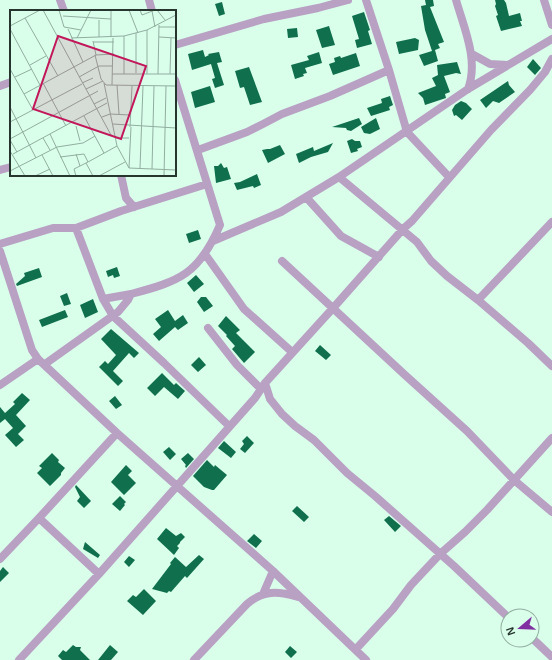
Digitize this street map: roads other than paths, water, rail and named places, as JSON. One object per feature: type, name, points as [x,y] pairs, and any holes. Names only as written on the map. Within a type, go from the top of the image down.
[{"type":"street","points":[[60,0],[64,10]]},
{"type":"street","points":[[149,0],[152,10]]},
{"type":"street","points":[[176,45],[264,19],[348,0]]},
{"type":"street","points":[[366,0],[389,70],[407,132],[449,177]]},
{"type":"street","points":[[456,0],[472,54],[472,79],[468,90]]},
{"type":"street","points":[[544,0],[552,25]]},
{"type":"street","points":[[213,241],[280,212],[306,197],[407,132],[468,90],[552,39]]},
{"type":"street","points":[[472,54],[490,64],[508,65]]},
{"type":"street","points":[[19,660],[255,398],[263,386],[292,352],[334,308],[412,221],[491,130],[530,90],[545,72],[552,59]]},
{"type":"street","points":[[198,150],[252,129],[282,114],[330,96],[389,70]]},
{"type":"street","points":[[0,86],[10,82]]},
{"type":"street","points":[[103,299],[131,294],[177,280],[197,264],[205,254],[213,241],[220,224],[176,83]]},
{"type":"street","points":[[0,170],[10,167]]},
{"type":"street","points":[[121,176],[126,198],[134,207]]},
{"type":"street","points":[[339,176],[417,242],[431,261],[447,276],[478,300],[552,366]]},
{"type":"street","points":[[0,244],[53,228],[76,228],[121,211],[207,184]]},
{"type":"street","points":[[306,197],[341,236],[379,257]]},
{"type":"street","points":[[121,211],[126,198]]},
{"type":"street","points":[[478,300],[552,222]]},
{"type":"street","points":[[220,224],[233,232]]},
{"type":"street","points":[[76,228],[103,299],[113,316],[229,426]]},
{"type":"street","points":[[0,251],[32,350],[42,362],[176,486],[273,571],[366,660]]},
{"type":"street","points":[[205,254],[244,309],[292,352]]},
{"type":"street","points":[[282,260],[405,376],[467,431],[514,480],[552,512]]},
{"type":"street","points":[[0,385],[42,362],[113,316],[128,300],[131,294]]},
{"type":"street","points":[[208,328],[237,365],[263,386],[270,399],[282,414],[314,440],[347,473],[440,554],[500,610]]},
{"type":"street","points":[[255,398],[270,399]]},
{"type":"street","points":[[0,559],[117,432]]},
{"type":"street","points":[[356,649],[393,610],[412,585],[440,554],[465,532],[552,438]]},
{"type":"street","points":[[39,518],[98,574]]},
{"type":"street","points":[[264,594],[273,571]]},
{"type":"street","points":[[194,660],[254,598],[264,594],[281,593],[299,597]]},
{"type":"street","points":[[540,646],[552,657]]}]
